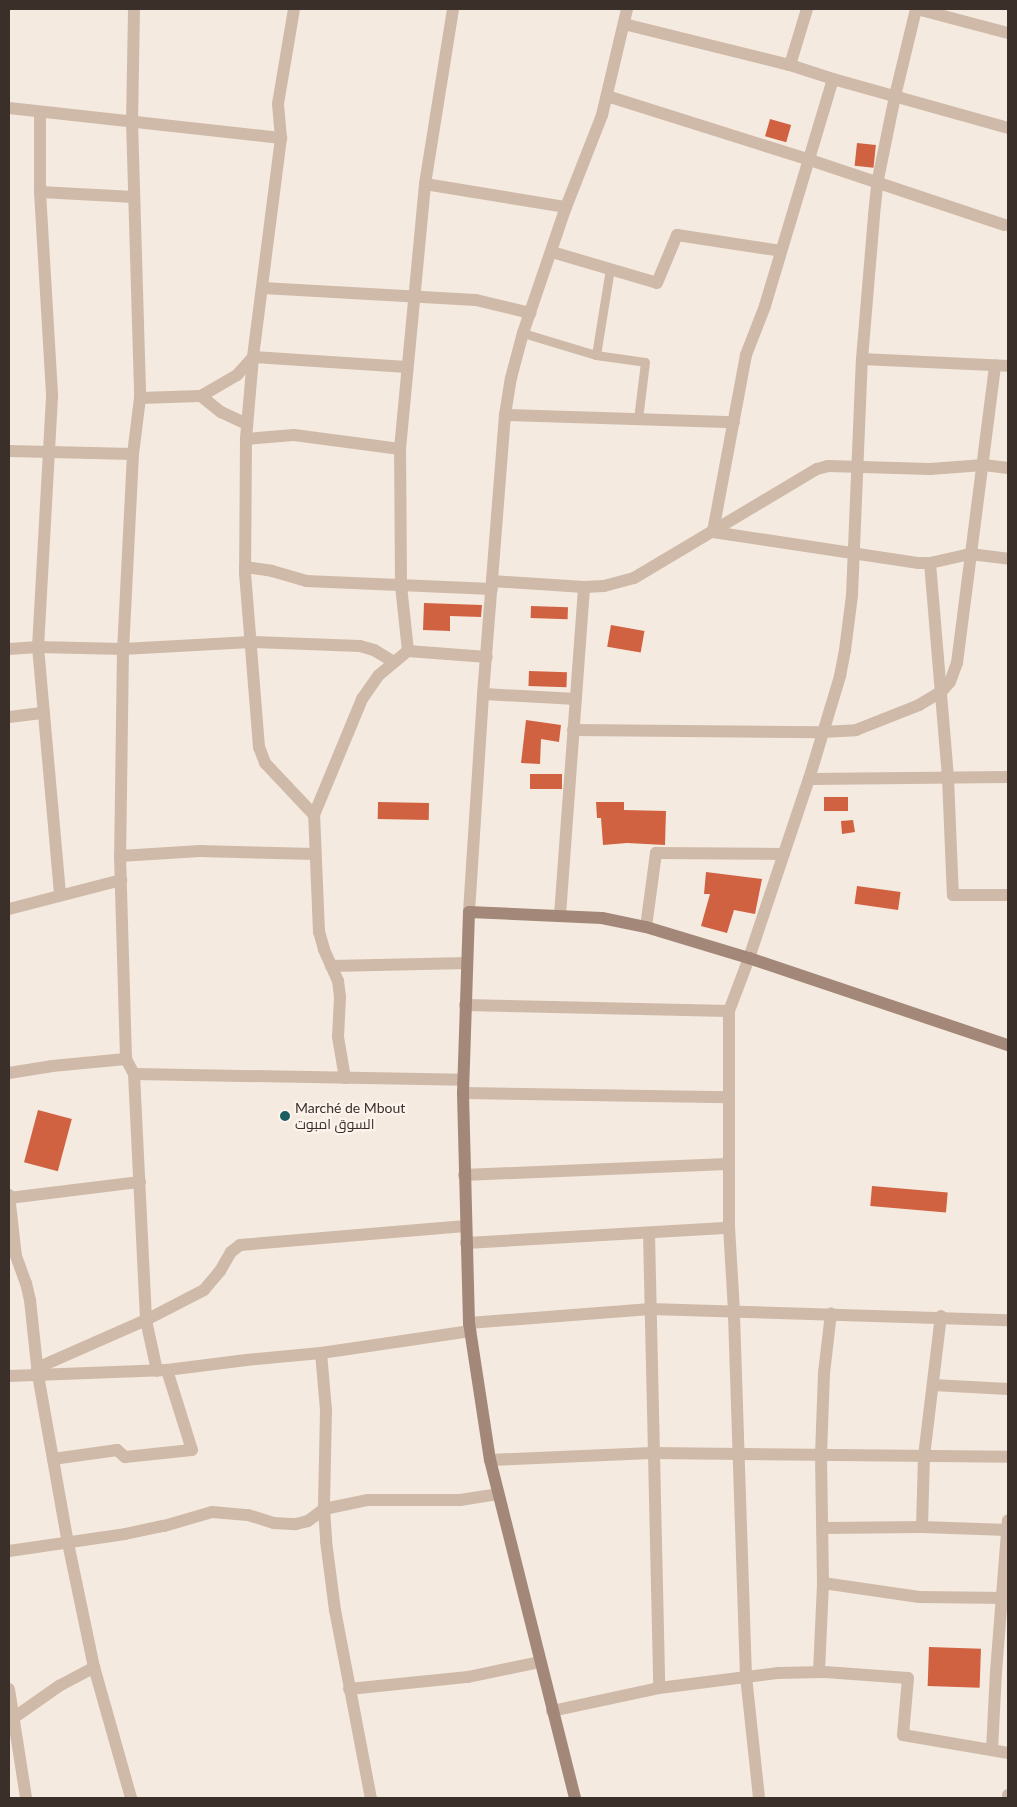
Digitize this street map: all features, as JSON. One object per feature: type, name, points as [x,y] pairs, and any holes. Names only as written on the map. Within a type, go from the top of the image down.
[{"type":"main road","points":[[575,1798],[490,1460],[469,1327],[465,1226],[463,1080],[469,912],[602,918],[646,927],[749,958],[1008,1045]]},
{"type":"street","points":[[53,1459],[117,1450],[125,1457],[192,1450],[162,1370],[146,1320],[134,1074],[126,1059],[120,856],[123,649],[133,454],[140,398],[132,121],[134,9]]},
{"type":"street","points":[[294,9],[278,104],[281,138],[253,357],[247,424],[245,567],[259,747],[266,763],[314,815]]},
{"type":"street","points":[[408,651],[401,585],[400,449],[424,184],[453,9]]},
{"type":"street","points":[[469,912],[483,694],[505,415],[511,378],[523,333],[566,207],[602,116],[628,9]]},
{"type":"street","points":[[790,64],[807,9]]},
{"type":"street","points":[[758,1798],[746,1677],[734,1311],[729,1228],[727,1164],[729,1011],[749,958],[809,779],[840,676],[845,650],[852,595],[852,551],[862,359],[877,184],[895,96],[916,9],[1008,33]]},
{"type":"street","points":[[624,24],[790,64],[833,79],[1008,128]]},
{"type":"street","points":[[712,532],[746,355],[765,306],[833,79]]},
{"type":"street","points":[[607,96],[810,160],[1004,225]]},
{"type":"street","points":[[9,108],[281,138]]},
{"type":"street","points":[[40,112],[40,192],[51,361],[49,452],[38,647],[60,895]]},
{"type":"street","points":[[424,184],[566,207]]},
{"type":"street","points":[[40,192],[134,197]]},
{"type":"street","points":[[552,252],[657,283],[678,235],[781,251]]},
{"type":"street","points":[[263,288],[476,300],[530,313]]},
{"type":"street","points":[[140,398],[201,396],[237,375],[253,357]]},
{"type":"street","points":[[253,357],[407,367]]},
{"type":"street","points":[[862,359],[1008,366]]},
{"type":"street","points":[[573,730],[822,732],[856,730],[919,705],[941,692],[950,682],[957,663],[970,554],[984,465],[995,365]]},
{"type":"street","points":[[201,396],[221,412],[247,424]]},
{"type":"street","points":[[505,415],[734,422]]},
{"type":"street","points":[[246,439],[294,435],[400,449]]},
{"type":"street","points":[[9,451],[133,454]]},
{"type":"street","points":[[245,567],[272,571],[306,581],[401,585],[604,586],[634,578],[817,469],[839,465],[945,469],[984,465],[1008,468]]},
{"type":"street","points":[[712,532],[930,563],[970,554],[1008,559]]},
{"type":"street","points":[[930,563],[948,778],[953,894],[1008,895]]},
{"type":"street","points":[[560,915],[584,587]]},
{"type":"street","points":[[9,649],[38,647],[123,649],[251,642],[360,646],[374,650],[394,662]]},
{"type":"street","points":[[345,1078],[338,1037],[340,997],[338,981],[319,932],[314,815],[362,699],[379,675],[408,651],[487,656]]},
{"type":"street","points":[[483,694],[576,699]]},
{"type":"street","points":[[9,717],[44,713]]},
{"type":"street","points":[[809,779],[1008,778]]},
{"type":"street","points":[[120,856],[200,851],[315,854]]},
{"type":"street","points":[[646,927],[656,853],[784,854]]},
{"type":"street","points":[[9,909],[121,880]]},
{"type":"street","points":[[331,966],[467,963]]},
{"type":"street","points":[[465,1006],[729,1011]]},
{"type":"street","points":[[9,1073],[52,1066],[126,1059]]},
{"type":"street","points":[[134,1074],[463,1080]]},
{"type":"street","points":[[463,1093],[728,1097]]},
{"type":"street","points":[[464,1175],[727,1164]]},
{"type":"street","points":[[131,1798],[94,1667],[68,1543],[38,1372],[26,1283],[12,1256],[9,1196],[140,1182]]},
{"type":"street","points":[[38,1372],[204,1290],[220,1271],[231,1252],[240,1245],[465,1226]]},
{"type":"street","points":[[466,1243],[729,1228]]},
{"type":"street","points":[[648,1234],[659,1688]]},
{"type":"street","points":[[9,1376],[38,1372],[162,1370],[321,1353],[469,1327],[650,1309],[941,1316],[1008,1320]]},
{"type":"street","points":[[819,1672],[823,1583],[821,1455],[824,1373],[832,1314]]},
{"type":"street","points":[[922,1526],[924,1456],[941,1316]]},
{"type":"street","points":[[321,1353],[326,1410],[324,1509],[335,1610],[371,1798]]},
{"type":"street","points":[[932,1385],[1008,1389]]},
{"type":"street","points":[[490,1460],[652,1453],[1008,1457]]},
{"type":"street","points":[[9,1551],[164,1526],[212,1512],[248,1515],[274,1523],[296,1524],[308,1522],[324,1509],[368,1500],[460,1500],[498,1494]]},
{"type":"street","points":[[823,1528],[1008,1526],[1006,1598],[996,1672],[992,1750]]},
{"type":"street","points":[[823,1583],[919,1597],[1006,1598]]},
{"type":"street","points":[[349,1689],[468,1677],[540,1662]]},
{"type":"street","points":[[11,1720],[59,1686],[94,1667]]},
{"type":"street","points":[[552,1711],[659,1688],[746,1677],[819,1672],[908,1678],[903,1735],[1008,1753]]},
{"type":"street","points":[[9,1689],[11,1720],[26,1798]]},
{"type":"lane","points":[[596,355],[610,269]]},
{"type":"lane","points":[[523,333],[596,355],[645,362],[638,419]]},
{"type":"building","points":[[770,119],[791,125],[786,142],[765,136]]},
{"type":"building","points":[[857,143],[876,145],[873,168],[855,166]]},
{"type":"building","points":[[424,603],[482,605],[481,617],[450,616],[450,631],[423,630]]},
{"type":"building","points":[[531,606],[568,607],[568,619],[531,618]]},
{"type":"building","points":[[611,625],[644,631],[641,653],[607,647]]},
{"type":"building","points":[[529,671],[567,672],[566,687],[528,686]]},
{"type":"building","points":[[526,720],[561,725],[559,742],[541,739],[540,764],[521,763]]},
{"type":"building","points":[[530,774],[562,774],[562,789],[530,789]]},
{"type":"building","points":[[824,797],[848,797],[848,811],[824,811]]},
{"type":"building","points":[[378,802],[429,803],[429,820],[378,819]]},
{"type":"building","points":[[596,802],[624,802],[624,810],[666,811],[665,845],[627,843],[603,845],[601,818],[597,818]]},
{"type":"building","points":[[853,820],[855,832],[842,834],[841,821]]},
{"type":"building","points":[[706,872],[762,879],[755,914],[734,910],[727,933],[701,926],[710,894],[704,894]]},
{"type":"building","points":[[857,886],[901,892],[898,910],[854,904]]},
{"type":"building","points":[[38,1110],[72,1119],[58,1171],[24,1162]]},
{"type":"building","points":[[872,1186],[948,1193],[946,1213],[870,1206]]},
{"type":"building","points":[[929,1647],[981,1649],[980,1688],[928,1686]]},
{"type":"place","name":"Marché de Mbout السوق امبوت","points":[[285,1116]]}]
